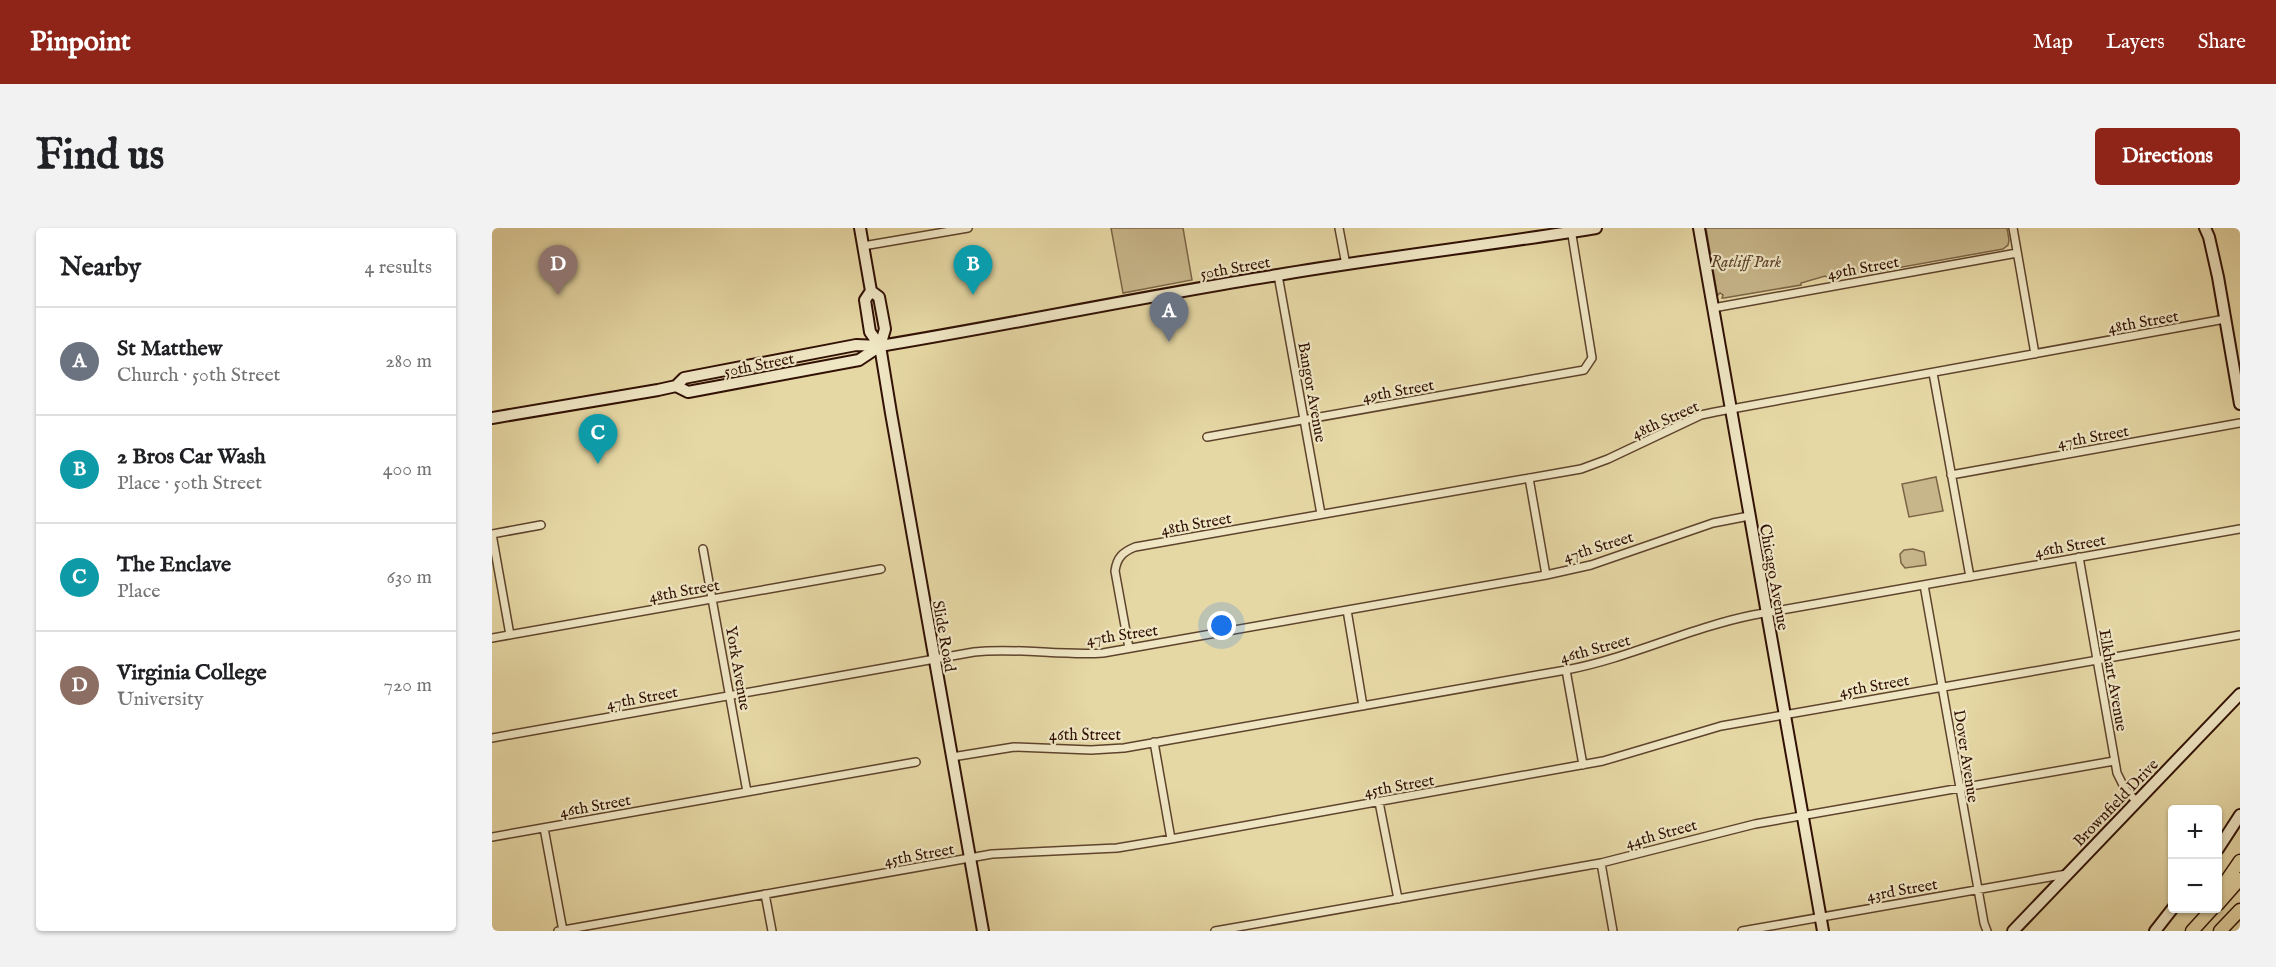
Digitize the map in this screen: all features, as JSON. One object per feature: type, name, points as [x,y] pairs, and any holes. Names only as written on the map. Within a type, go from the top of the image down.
[{"type":"highway","points":[[2222,886],[2240,861]]},
{"type":"highway","points":[[2222,899],[2240,879]]},
{"type":"highway","points":[[2220,931],[2240,910]]},
{"type":"highway","points":[[2191,931],[2203,913]]},
{"type":"highway","points":[[2191,931],[2209,913]]},
{"type":"main road","name":"Slide Road","points":[[860,228],[871,291],[865,300],[870,332],[880,346],[983,931]]},
{"type":"main road","name":"50th Street","points":[[492,418],[676,386],[684,378],[856,345],[880,346],[1278,274],[1596,228]]},
{"type":"main road","name":"Chicago Avenue","points":[[1699,228],[1823,931]]},
{"type":"main road","points":[[2205,228],[2211,247],[2240,404]]},
{"type":"main road","name":"50th Street","points":[[676,386],[688,392],[859,360],[880,346]]},
{"type":"main road","name":"Brownfield Drive","points":[[2013,931],[2240,694]]},
{"type":"main road","points":[[2222,841],[2240,814]]},
{"type":"main road","points":[[2155,931],[2170,913]]},
{"type":"street","points":[[863,246],[968,228]]},
{"type":"street","points":[[1339,228],[1346,265]]},
{"type":"street","points":[[2013,228],[2035,354]]},
{"type":"street","name":"49th Street","points":[[1207,437],[1584,370],[1592,358],[1571,230]]},
{"type":"street","name":"49th Street","points":[[1713,308],[2018,253]]},
{"type":"street","name":"Bangor Avenue","points":[[1278,274],[1321,514]]},
{"type":"street","name":"48th Street","points":[[1129,648],[1115,571],[1116,561],[1120,556],[1136,548],[1595,465],[1701,416],[1731,409],[2225,319]]},
{"type":"street","points":[[1933,372],[1970,577]]},
{"type":"street","name":"47th Street","points":[[1951,475],[2240,423]]},
{"type":"street","points":[[1528,478],[1546,574]]},
{"type":"street","name":"47th Street","points":[[492,738],[994,650],[1086,654],[1347,610],[1591,565],[1713,523],[1749,516]]},
{"type":"street","points":[[510,635],[492,534],[541,525]]},
{"type":"street","name":"46th Street","points":[[951,757],[1014,747],[1106,750],[1363,706],[1608,661],[1727,620],[1766,612],[2240,529]]},
{"type":"street","name":"York Avenue","points":[[703,549],[747,792]]},
{"type":"street","name":"Elkhart Avenue","points":[[2079,557],[2114,761],[2120,782],[2136,801]]},
{"type":"street","name":"48th Street","points":[[492,638],[880,569]]},
{"type":"street","name":"Dover Avenue","points":[[1924,585],[1959,788],[1988,931]]},
{"type":"street","points":[[1347,610],[1363,706]]},
{"type":"street","name":"45th Street","points":[[561,931],[969,858],[1010,853],[1117,848],[1171,839],[1583,765],[1630,754],[1721,726],[2240,635]]},
{"type":"street","points":[[1566,670],[1583,765]]},
{"type":"street","points":[[1154,742],[1171,839]]},
{"type":"street","name":"44th Street","points":[[1215,931],[1601,863],[1724,830],[2114,761]]},
{"type":"street","name":"46th Street","points":[[492,837],[915,762]]},
{"type":"street","points":[[1379,802],[1398,899]]},
{"type":"street","points":[[544,828],[561,931]]},
{"type":"street","points":[[1601,863],[1613,931]]},
{"type":"street","name":"43rd Street","points":[[1742,931],[2067,874]]},
{"type":"street","points":[[765,894],[772,931]]},
{"type":"green space","points":[[1111,228],[1183,228],[1192,280],[1123,293]]},
{"type":"green space","name":"Ratliff Park","points":[[1706,228],[2007,228],[2009,240],[2008,245],[2003,249],[1869,273],[1868,271],[1828,278],[1825,276],[1801,283],[1801,285],[1722,298],[1723,295],[1717,293]]},
{"type":"green space","points":[[1936,477],[1943,511],[1909,517],[1902,484]]},
{"type":"green space","points":[[1913,549],[1924,552],[1926,565],[1905,568],[1901,563],[1900,554],[1904,550]]},
{"type":"place","name":"Virginia College","points":[[558,295]]},
{"type":"place","name":"2 Bros Car Wash","points":[[973,295]]},
{"type":"place","name":"St Matthew","points":[[1169,342]]},
{"type":"place","name":"The Enclave","points":[[598,464]]}]
